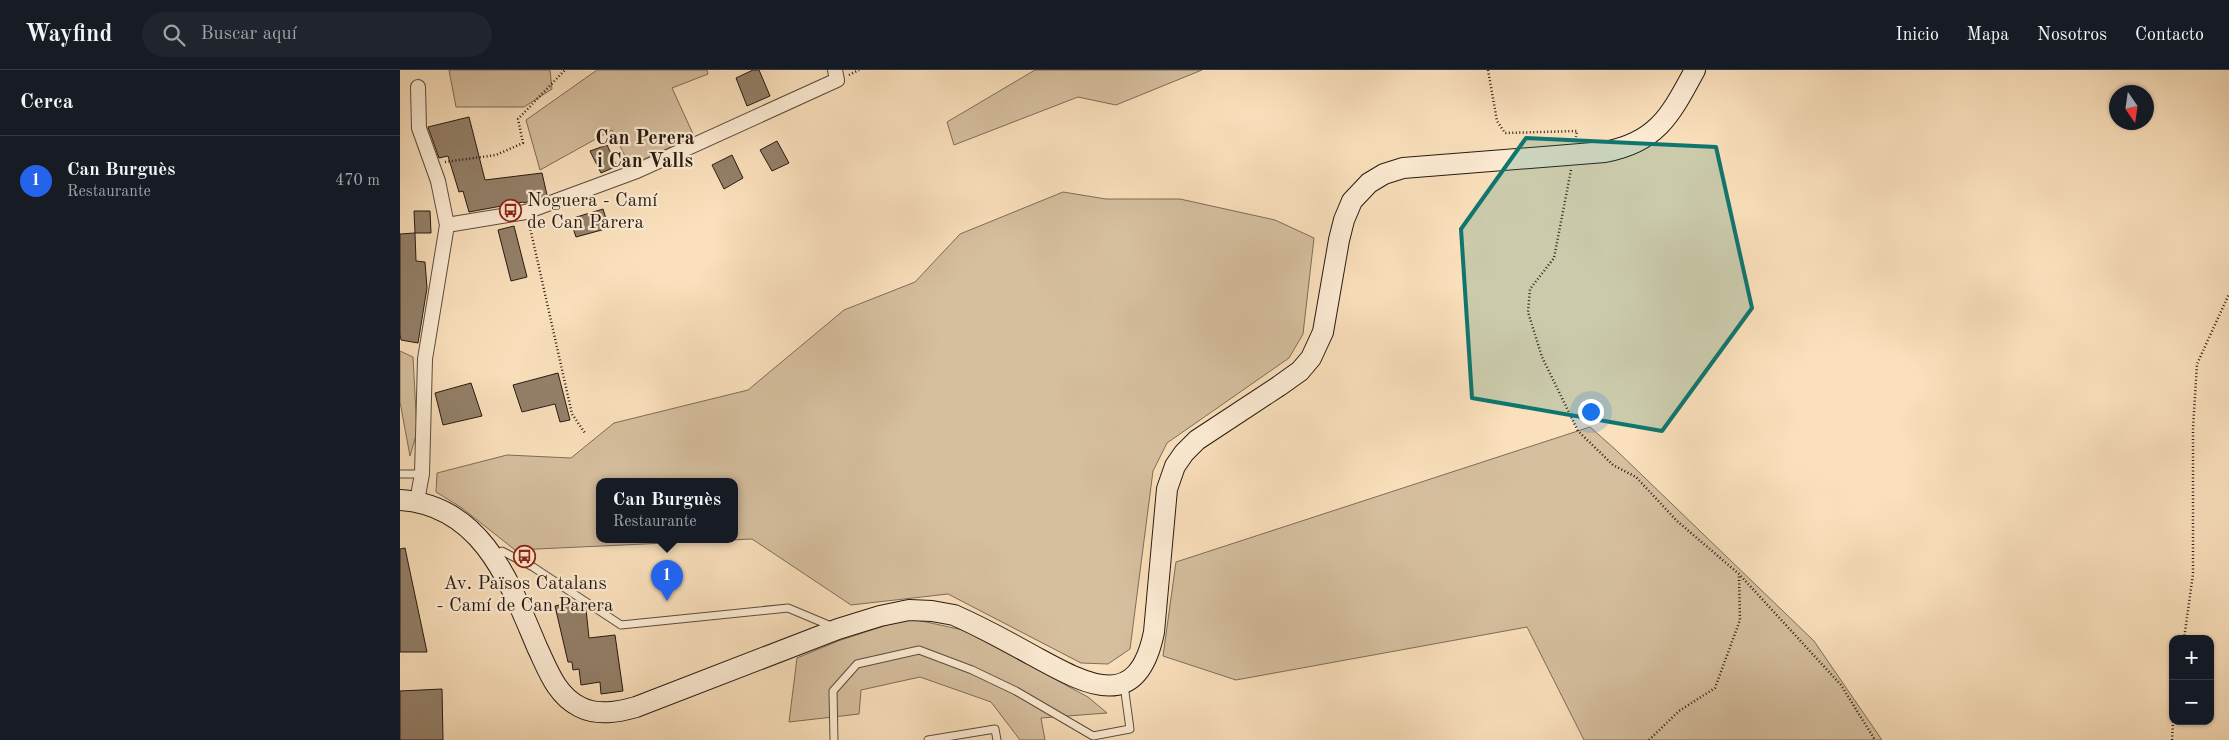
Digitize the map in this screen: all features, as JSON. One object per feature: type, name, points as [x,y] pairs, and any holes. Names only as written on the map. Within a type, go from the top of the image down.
[{"type":"main road","points":[[408,501],[453,518],[475,535],[494,556],[520,604],[556,686],[569,700],[581,708],[595,712],[618,712],[636,707],[838,629],[880,616],[910,610],[954,615],[1076,678],[1097,686],[1114,686],[1136,674],[1150,654],[1154,632],[1167,489],[1174,466],[1184,452],[1197,440],[1300,371],[1311,358],[1323,332],[1344,220],[1352,201],[1360,191],[1384,174],[1403,168],[1574,154],[1621,148],[1636,143],[1657,129],[1678,101],[1695,70]]},
{"type":"street","points":[[447,225],[526,212],[637,171],[827,85],[836,80],[835,70]]},
{"type":"street","points":[[408,501],[422,474],[425,358],[447,225],[438,181],[419,128],[418,87]]},
{"type":"lane","points":[[400,474],[422,474]]},
{"type":"lane","points":[[494,556],[502,551],[533,567],[621,625],[788,608],[838,629]]},
{"type":"lane","points":[[834,740],[834,691],[856,664],[919,650],[972,670],[1016,691],[1093,736],[1130,730],[1124,682]]},
{"type":"lane","points":[[928,740],[995,729],[997,740]]},
{"type":"path","points":[[433,166],[456,160],[496,155],[523,144],[518,119],[565,70]]},
{"type":"path","points":[[1488,70],[1497,121],[1505,133],[1577,131],[1554,258],[1530,289],[1528,312],[1542,357],[1578,431],[1613,465],[1636,476],[1678,521],[1739,574],[1841,685],[1875,740]]},
{"type":"path","points":[[526,212],[572,414],[585,433]]},
{"type":"path","points":[[2185,635],[2193,574],[2193,428],[2197,364],[2229,294]]},
{"type":"path","points":[[1649,740],[1679,711],[1715,688],[1740,620],[1739,574]]},
{"type":"path","points":[[2172,740],[2173,725]]},
{"type":"highlighted area","points":[[1526,138],[1716,147],[1752,308],[1662,431],[1472,398],[1461,229]]},
{"type":"shaded area","points":[[449,70],[550,70],[552,89],[524,107],[456,107]]},
{"type":"shaded area","points":[[597,70],[707,70],[708,74],[672,88],[694,136],[630,166],[612,130],[540,170],[526,120]]},
{"type":"shaded area","points":[[1035,70],[1202,70],[1116,105],[1078,97],[954,145],[947,122]]},
{"type":"shaded area","points":[[1063,192],[1106,199],[1180,199],[1275,220],[1314,238],[1303,334],[1289,358],[1167,443],[1153,471],[1130,649],[1108,664],[1081,663],[948,594],[851,605],[752,539],[738,540],[738,478],[596,478],[596,543],[666,543],[515,550],[462,508],[436,492],[437,473],[507,455],[571,458],[614,423],[748,390],[844,310],[915,282],[960,234]]},
{"type":"shaded area","points":[[400,351],[413,357],[417,432],[410,456],[400,402]]},
{"type":"shaded area","points":[[1590,427],[1814,641],[1882,740],[1584,740],[1527,627],[1236,680],[1163,656],[1176,562]]},
{"type":"shaded area","points":[[908,618],[963,630],[1088,697],[1107,713],[1041,718],[1045,740],[1020,740],[991,702],[920,677],[861,690],[859,714],[789,722],[797,658],[838,641]]},
{"type":"building","points":[[753,70],[759,70],[770,96],[747,106],[736,78]]},
{"type":"building","points":[[469,117],[485,180],[542,173],[547,195],[524,203],[469,212],[463,191],[459,192],[448,156],[439,158],[428,127]]},
{"type":"building","points":[[777,141],[789,163],[772,171],[760,150]]},
{"type":"building","points":[[607,145],[617,166],[601,173],[590,151]]},
{"type":"building","points":[[732,155],[743,178],[724,189],[712,165]]},
{"type":"building","points":[[603,209],[609,228],[576,237],[570,219]]},
{"type":"building","points":[[414,211],[430,211],[431,233],[415,233]]},
{"type":"building","points":[[514,226],[527,277],[511,281],[498,230]]},
{"type":"building","points":[[415,233],[416,261],[425,262],[427,288],[418,343],[401,340],[400,334],[400,234]]},
{"type":"building","points":[[558,373],[570,420],[560,422],[555,404],[522,412],[513,385]]},
{"type":"building","points":[[471,383],[482,416],[443,425],[435,393]]},
{"type":"building","points":[[405,548],[427,652],[400,652],[400,549]]},
{"type":"building","points":[[572,602],[574,611],[586,609],[589,638],[615,635],[623,691],[601,694],[600,682],[581,685],[579,669],[573,670],[572,662],[568,662],[555,606]]},
{"type":"building","points":[[442,689],[443,740],[400,740],[400,691]]},
{"type":"place","name":"Noguera - Camí de Can Parera","points":[[511,210]]},
{"type":"place","name":"Av. Països Catalans - Camí de Can Parera","points":[[525,556]]},
{"type":"place","name":"Can Burguès","points":[[667,601]]},
{"type":"district","name":"Can Perera i Can Valls","points":[[645,148]]}]
